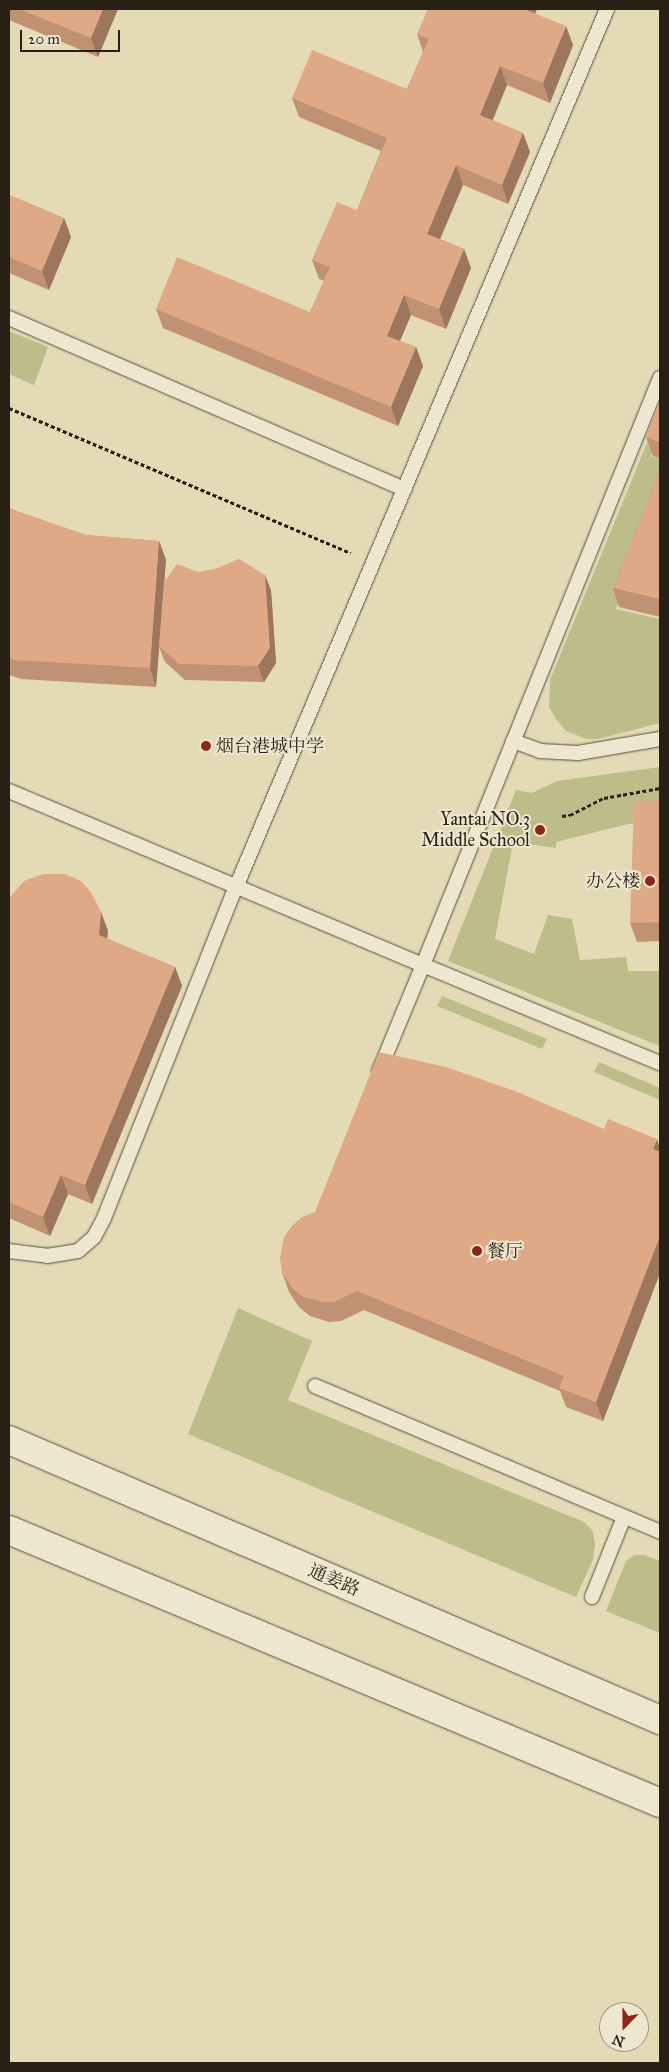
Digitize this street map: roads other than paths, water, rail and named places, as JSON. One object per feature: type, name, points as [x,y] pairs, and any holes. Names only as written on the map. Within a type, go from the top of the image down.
[{"type":"street","name":"通姜路","points":[[9,1440],[660,1720]]},
{"type":"street","points":[[9,1530],[660,1803]]},
{"type":"lane","points":[[9,1251],[35,1256],[58,1256],[78,1251],[94,1237],[236,888],[607,9]]},
{"type":"lane","points":[[9,318],[405,490]]},
{"type":"lane","points":[[374,1083],[660,378]]},
{"type":"lane","points":[[513,741],[540,751],[578,753],[660,739]]},
{"type":"lane","points":[[9,791],[236,888],[660,1063]]},
{"type":"lane","points":[[315,1386],[660,1532]]},
{"type":"lane","points":[[592,1597],[624,1517]]},
{"type":"place","name":"烟台港城中学","points":[[206,746]]},
{"type":"place","name":"Yantai NO.3 Middle School","points":[[540,830]]},
{"type":"place","name":"办公楼","points":[[650,881]]},
{"type":"place","name":"餐厅","points":[[477,1251]]}]
